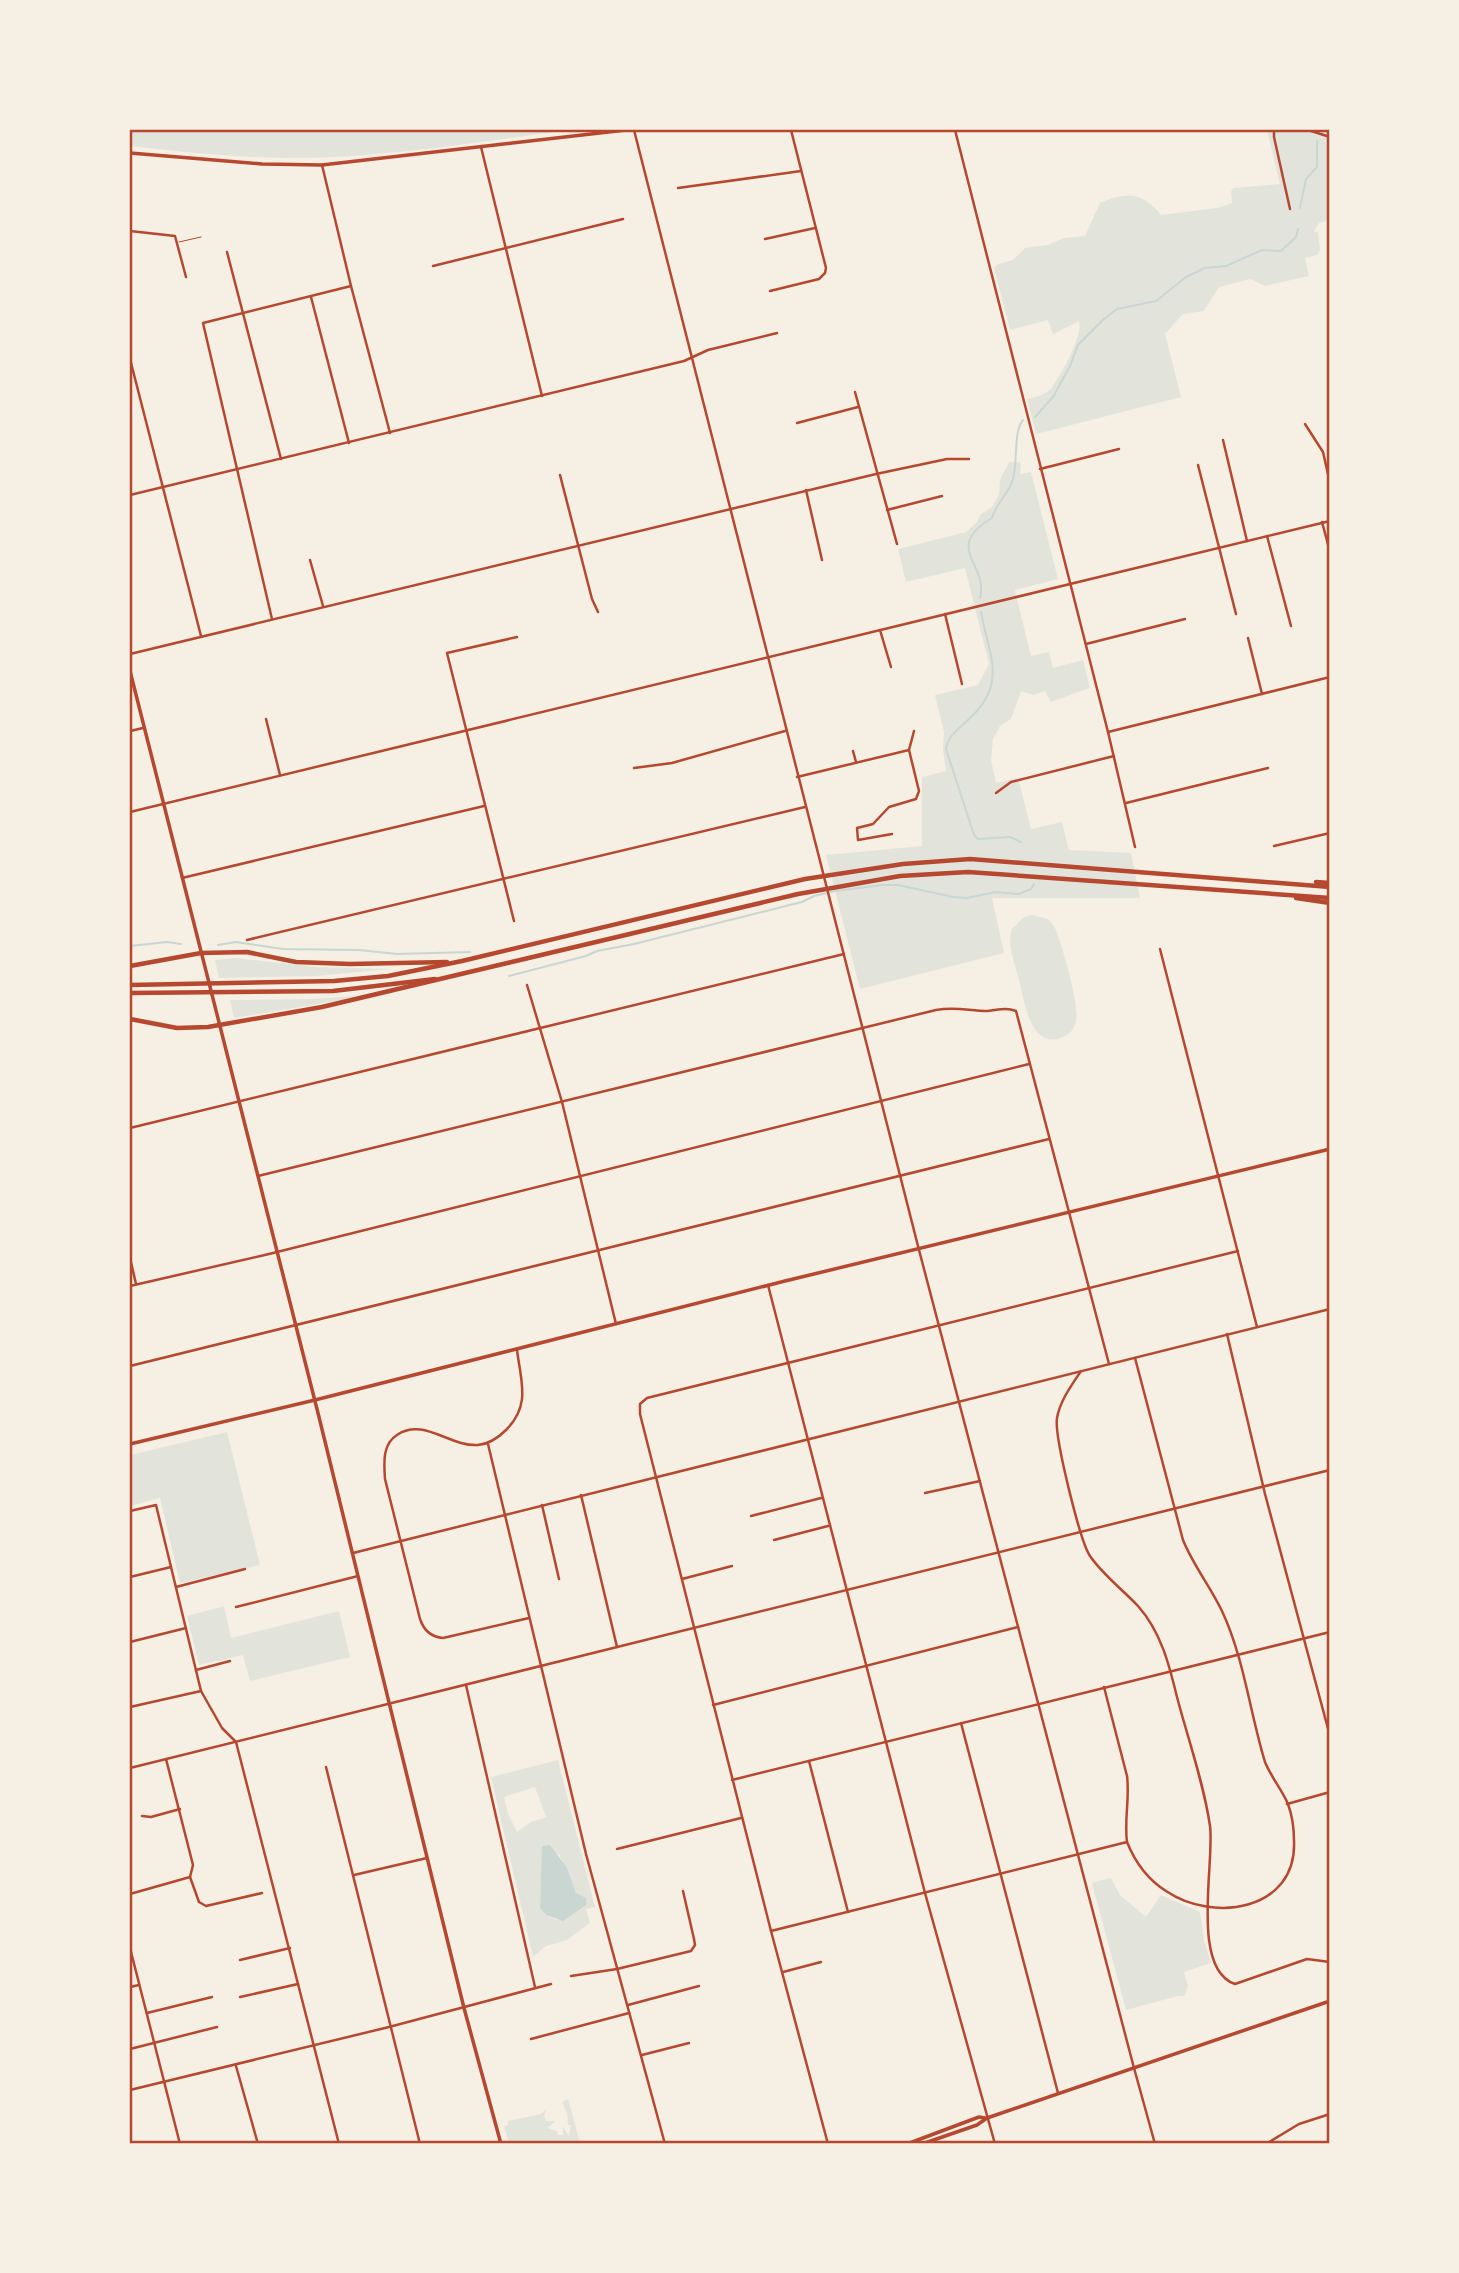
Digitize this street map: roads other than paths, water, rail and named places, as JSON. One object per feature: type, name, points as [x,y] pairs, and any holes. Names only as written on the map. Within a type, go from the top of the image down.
[{"type":"highway","points":[[130,985],[347,980],[388,975],[462,961],[805,879],[903,864],[970,859],[1329,885]]},
{"type":"highway","points":[[130,1019],[177,1028],[219,1026],[322,1007],[798,894],[900,876],[968,872],[1250,892],[1329,901]]},
{"type":"highway","points":[[130,966],[201,953],[247,952],[296,962],[350,964],[462,961]]},
{"type":"highway","points":[[130,993],[333,991],[470,973]]},
{"type":"main road","points":[[130,153],[262,164],[322,164],[626,130]]},
{"type":"main road","points":[[130,671],[315,1400],[464,2008],[501,2144]]},
{"type":"main road","points":[[130,1444],[1329,1149]]},
{"type":"main road","points":[[922,2144],[977,2125],[987,2118],[1329,2001]]},
{"type":"main road","points":[[907,2144],[979,2117],[987,2118]]},
{"type":"street","points":[[634,130],[919,1250],[1155,2144]]},
{"type":"street","points":[[770,291],[819,279],[825,274],[825,258],[791,130]]},
{"type":"street","points":[[955,130],[1135,847]]},
{"type":"street","points":[[1274,130],[1290,209]]},
{"type":"street","points":[[1308,130],[1329,136]]},
{"type":"street","points":[[481,146],[542,396]]},
{"type":"street","points":[[322,164],[390,432]]},
{"type":"street","points":[[678,188],[802,172]]},
{"type":"street","points":[[433,266],[623,219]]},
{"type":"street","points":[[765,239],[815,228]]},
{"type":"street","points":[[130,231],[175,236],[186,277]]},
{"type":"street","points":[[227,252],[281,459]]},
{"type":"street","points":[[272,619],[203,323],[351,286]]},
{"type":"street","points":[[311,296],[349,443]]},
{"type":"street","points":[[130,495],[542,396],[692,358],[708,350],[777,333]]},
{"type":"street","points":[[130,359],[201,636]]},
{"type":"street","points":[[855,392],[897,544]]},
{"type":"street","points":[[797,423],[858,407]]},
{"type":"street","points":[[1305,424],[1323,452],[1329,483]]},
{"type":"street","points":[[1223,440],[1247,541]]},
{"type":"street","points":[[1040,469],[1119,449]]},
{"type":"street","points":[[130,654],[806,490],[947,459],[969,459]]},
{"type":"street","points":[[1198,465],[1236,614]]},
{"type":"street","points":[[559,475],[592,599],[598,612]]},
{"type":"street","points":[[806,490],[822,561]]},
{"type":"street","points":[[887,510],[942,495]]},
{"type":"street","points":[[130,812],[1329,520]]},
{"type":"street","points":[[1322,522],[1329,552]]},
{"type":"street","points":[[1267,536],[1291,626]]},
{"type":"street","points":[[310,560],[323,606]]},
{"type":"street","points":[[944,614],[962,684]]},
{"type":"street","points":[[1085,644],[1185,619]]},
{"type":"street","points":[[880,630],[891,667]]},
{"type":"street","points":[[514,921],[447,653],[516,637]]},
{"type":"street","points":[[1248,638],[1262,694]]},
{"type":"street","points":[[1108,732],[1329,677]]},
{"type":"street","points":[[266,719],[280,775]]},
{"type":"street","points":[[130,731],[144,727]]},
{"type":"street","points":[[634,768],[671,763],[785,731]]},
{"type":"street","points":[[892,834],[858,840],[857,828],[873,824],[889,807],[916,799],[919,791],[909,750],[914,731]]},
{"type":"street","points":[[797,777],[909,750]]},
{"type":"street","points":[[853,751],[856,762]]},
{"type":"street","points":[[996,793],[1011,782],[1114,756]]},
{"type":"street","points":[[1126,803],[1268,768]]},
{"type":"street","points":[[182,878],[484,806]]},
{"type":"street","points":[[247,940],[806,806]]},
{"type":"street","points":[[1274,846],[1329,833]]},
{"type":"street","points":[[1160,949],[1257,1327]]},
{"type":"street","points":[[130,1128],[844,954]]},
{"type":"street","points":[[527,985],[562,1102],[616,1324]]},
{"type":"street","points":[[258,1176],[950,1007],[988,1011],[1012,1009],[1016,1011],[1109,1364]]},
{"type":"street","points":[[130,1286],[1029,1064]]},
{"type":"street","points":[[130,1366],[1049,1139]]},
{"type":"street","points":[[828,2144],[741,1818],[640,1414],[640,1404],[647,1398],[1238,1251]]},
{"type":"street","points":[[130,1258],[136,1284]]},
{"type":"street","points":[[768,1285],[865,1667],[995,2144]]},
{"type":"street","points":[[353,1553],[1329,1309]]},
{"type":"street","points":[[1227,1334],[1329,1736]]},
{"type":"street","points":[[517,1349],[523,1390],[521,1410],[500,1436],[488,1444],[477,1446],[454,1442],[416,1428],[397,1434],[387,1447],[384,1466],[422,1626],[433,1636],[451,1636],[529,1618]]},
{"type":"street","points":[[1104,1687],[1129,1788],[1125,1828],[1127,1842],[1139,1866],[1166,1892],[1185,1901],[1226,1909],[1245,1906],[1265,1898],[1286,1877],[1293,1855],[1293,1830],[1287,1804],[1265,1762],[1223,1612],[1187,1550],[1135,1358]]},
{"type":"street","points":[[1081,1371],[1062,1403],[1056,1432],[1091,1557],[1150,1622],[1162,1644],[1170,1670],[1209,1823],[1211,1859],[1206,1906],[1208,1932],[1216,1964],[1226,1980],[1235,1984],[1307,1959],[1329,1962]]},
{"type":"street","points":[[488,1444],[586,1854],[665,2144]]},
{"type":"street","points":[[130,1768],[1329,1471]]},
{"type":"street","points":[[925,1493],[980,1481]]},
{"type":"street","points":[[580,1495],[617,1647]]},
{"type":"street","points":[[751,1516],[821,1498]]},
{"type":"street","points":[[130,1511],[156,1505],[201,1691],[222,1728],[236,1742],[339,2144]]},
{"type":"street","points":[[542,1505],[559,1579]]},
{"type":"street","points":[[774,1540],[828,1526]]},
{"type":"street","points":[[682,1579],[732,1566]]},
{"type":"street","points":[[130,1577],[171,1567]]},
{"type":"street","points":[[176,1587],[245,1569]]},
{"type":"street","points":[[236,1607],[358,1576]]},
{"type":"street","points":[[713,1705],[1018,1627]]},
{"type":"street","points":[[130,1642],[186,1628]]},
{"type":"street","points":[[732,1780],[1329,1632]]},
{"type":"street","points":[[196,1670],[230,1661]]},
{"type":"street","points":[[466,1685],[535,1987]]},
{"type":"street","points":[[130,1707],[201,1691]]},
{"type":"street","points":[[961,1723],[1058,2094]]},
{"type":"street","points":[[166,1759],[193,1865],[190,1877],[199,1902],[206,1906],[262,1893]]},
{"type":"street","points":[[809,1761],[848,1912]]},
{"type":"street","points":[[326,1767],[420,2144]]},
{"type":"street","points":[[1287,1804],[1329,1792]]},
{"type":"street","points":[[142,1816],[151,1817],[180,1809]]},
{"type":"street","points":[[617,1849],[741,1818]]},
{"type":"street","points":[[771,1931],[1127,1842]]},
{"type":"street","points":[[354,1875],[427,1858]]},
{"type":"street","points":[[130,1894],[190,1877]]},
{"type":"street","points":[[571,1976],[617,1969],[691,1951],[695,1945],[683,1891]]},
{"type":"street","points":[[130,1948],[180,2144]]},
{"type":"street","points":[[240,1960],[290,1948]]},
{"type":"street","points":[[783,1972],[821,1962]]},
{"type":"street","points":[[240,1997],[299,1983]]},
{"type":"street","points":[[130,2090],[236,2066],[551,1984]]},
{"type":"street","points":[[130,1987],[139,1985]]},
{"type":"street","points":[[628,2005],[699,1986]]},
{"type":"street","points":[[147,2013],[212,1997]]},
{"type":"street","points":[[531,2039],[630,2012]]},
{"type":"street","points":[[130,2049],[217,2027]]},
{"type":"street","points":[[642,2055],[689,2043]]},
{"type":"street","points":[[236,2066],[258,2144]]},
{"type":"street","points":[[1266,2144],[1299,2124],[1329,2114]]},
{"type":"lane","points":[[177,243],[201,237]]},
{"type":"waterway","points":[[1300,208],[1306,179],[1317,167],[1317,141]]},
{"type":"waterway","points":[[1035,417],[1053,397],[1078,345],[1117,309],[1156,301],[1186,277],[1205,268],[1226,266],[1262,250],[1281,251],[1296,237],[1298,229]]},
{"type":"waterway","points":[[980,598],[981,586],[969,548],[970,538],[992,518],[1011,484],[1018,432],[1023,420]]},
{"type":"waterway","points":[[981,612],[993,668],[992,681],[981,706],[952,736],[946,749],[974,835],[978,839],[1010,837],[1021,842]]},
{"type":"waterway","points":[[509,976],[597,951],[802,902],[835,891],[898,885],[967,898],[995,892],[1019,894],[1031,889],[1034,884]]},
{"type":"waterway","points":[[130,946],[167,942],[181,944]]},
{"type":"waterway","points":[[218,945],[236,942],[283,949],[359,950],[397,954],[470,952]]}]
